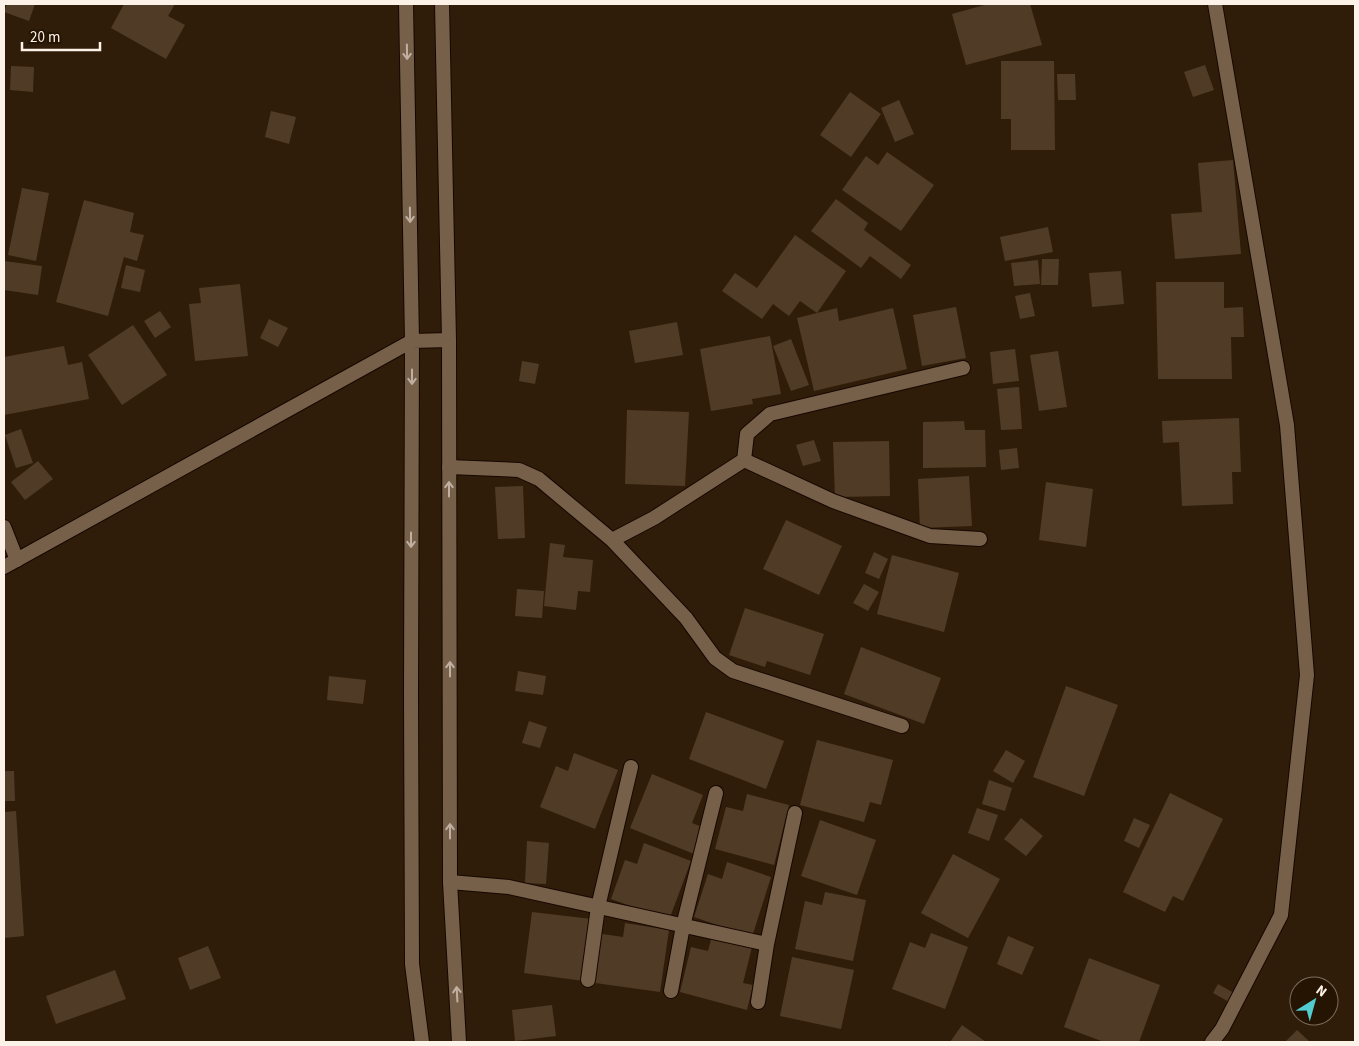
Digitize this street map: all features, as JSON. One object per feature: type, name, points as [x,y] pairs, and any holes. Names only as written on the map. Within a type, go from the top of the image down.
[{"type":"street","points":[[406,4],[412,341],[412,964],[422,1042]]},
{"type":"street","points":[[442,4],[448,340],[450,882],[459,1042]]},
{"type":"street","points":[[1212,1042],[1222,1029],[1281,914],[1307,675],[1287,425],[1215,4]]},
{"type":"street","points":[[4,567],[412,341],[448,340]]},
{"type":"street","points":[[744,460],[747,434],[770,414],[963,368]]},
{"type":"street","points":[[612,540],[654,518],[744,460]]},
{"type":"street","points":[[744,460],[832,501],[930,536],[980,539]]},
{"type":"street","points":[[449,467],[519,470],[539,479],[612,540],[686,618],[715,658],[733,671],[902,726]]},
{"type":"street","points":[[4,527],[17,560]]},
{"type":"street","points":[[588,980],[598,907],[631,767]]},
{"type":"street","points":[[671,991],[683,926],[716,793]]},
{"type":"street","points":[[758,1002],[767,944],[795,813]]},
{"type":"street","points":[[450,882],[509,887],[767,944]]},
{"type":"building","points":[[7,4],[35,4],[29,21],[4,12]]},
{"type":"building","points":[[124,4],[175,4],[168,16],[185,25],[166,59],[111,28]]},
{"type":"building","points":[[988,4],[1030,4],[1042,45],[966,65],[952,14]]},
{"type":"building","points":[[1001,61],[1054,61],[1055,150],[1011,150],[1011,119],[1001,119]]},
{"type":"building","points":[[1205,65],[1214,90],[1193,97],[1184,72]]},
{"type":"building","points":[[11,66],[34,67],[33,92],[10,90]]},
{"type":"building","points":[[1057,74],[1075,74],[1076,100],[1058,100]]},
{"type":"building","points":[[850,92],[881,114],[851,157],[820,135]]},
{"type":"building","points":[[899,100],[914,134],[895,142],[881,108]]},
{"type":"building","points":[[271,111],[296,117],[289,144],[265,137]]},
{"type":"building","points":[[887,152],[934,185],[901,231],[842,190],[866,156],[878,165]]},
{"type":"building","points":[[1233,160],[1241,254],[1175,259],[1171,214],[1202,212],[1198,163]]},
{"type":"building","points":[[22,188],[49,193],[36,261],[8,255]]},
{"type":"building","points":[[836,199],[868,223],[864,230],[911,265],[901,279],[870,256],[861,268],[811,231]]},
{"type":"building","points":[[84,200],[134,213],[130,232],[144,235],[137,261],[124,257],[108,316],[56,302]]},
{"type":"building","points":[[1048,227],[1053,252],[1005,261],[1000,237]]},
{"type":"building","points":[[795,235],[846,271],[817,313],[800,301],[789,316],[773,304],[762,319],[722,291],[735,273],[757,288]]},
{"type":"building","points":[[1042,259],[1059,259],[1058,285],[1041,285]]},
{"type":"building","points":[[1038,260],[1040,284],[1014,286],[1011,263]]},
{"type":"building","points":[[4,261],[42,266],[38,295],[4,290]]},
{"type":"building","points":[[126,265],[145,270],[140,292],[121,288]]},
{"type":"building","points":[[1121,271],[1124,304],[1092,307],[1089,273]]},
{"type":"building","points":[[1156,282],[1224,282],[1224,308],[1243,307],[1244,337],[1231,337],[1232,379],[1158,379]]},
{"type":"building","points":[[240,284],[248,356],[195,361],[189,304],[201,303],[199,288]]},
{"type":"building","points":[[1030,293],[1035,316],[1020,319],[1015,296]]},
{"type":"building","points":[[956,307],[966,358],[922,366],[913,315]]},
{"type":"building","points":[[837,308],[839,321],[893,308],[907,369],[814,391],[797,318]]},
{"type":"building","points":[[160,311],[171,327],[155,338],[144,321]]},
{"type":"building","points":[[269,319],[288,328],[278,347],[260,338]]},
{"type":"building","points":[[677,322],[683,355],[635,363],[629,331]]},
{"type":"building","points":[[133,325],[167,375],[122,405],[88,355]]},
{"type":"building","points":[[770,336],[781,394],[752,399],[753,404],[711,411],[700,349]]},
{"type":"building","points":[[791,339],[809,385],[791,391],[773,346]]},
{"type":"building","points":[[64,346],[68,365],[82,362],[89,399],[4,415],[4,357]]},
{"type":"building","points":[[1015,349],[1019,381],[993,384],[990,352]]},
{"type":"building","points":[[1058,351],[1067,407],[1039,411],[1030,355]]},
{"type":"building","points":[[522,361],[539,364],[535,384],[519,381]]},
{"type":"building","points":[[1019,387],[1022,429],[1001,430],[997,389]]},
{"type":"building","points":[[627,410],[689,412],[685,486],[625,484]]},
{"type":"building","points":[[1239,418],[1241,472],[1232,472],[1233,504],[1182,506],[1179,442],[1163,443],[1162,421]]},
{"type":"building","points":[[964,421],[965,430],[985,430],[986,467],[923,468],[923,422]]},
{"type":"building","points":[[21,429],[33,463],[16,468],[5,435]]},
{"type":"building","points":[[814,440],[821,461],[803,466],[796,445]]},
{"type":"building","points":[[889,441],[890,496],[835,497],[833,442]]},
{"type":"building","points":[[1017,448],[1019,468],[1001,470],[999,450]]},
{"type":"building","points":[[38,461],[53,479],[25,500],[11,482]]},
{"type":"building","points":[[969,476],[972,526],[920,528],[918,479]]},
{"type":"building","points":[[1046,482],[1093,489],[1086,547],[1039,540]]},
{"type":"building","points":[[523,486],[525,538],[498,539],[495,487]]},
{"type":"building","points":[[786,520],[842,546],[819,595],[763,569]]},
{"type":"building","points":[[550,543],[565,545],[563,557],[593,560],[590,592],[578,591],[576,610],[544,606]]},
{"type":"building","points":[[874,552],[888,559],[879,579],[865,573]]},
{"type":"building","points":[[892,555],[959,573],[944,632],[877,614]]},
{"type":"building","points":[[864,584],[879,592],[868,611],[853,603]]},
{"type":"building","points":[[517,589],[544,591],[542,618],[515,616]]},
{"type":"building","points":[[745,608],[824,634],[810,675],[767,661],[765,667],[729,655]]},
{"type":"building","points":[[861,647],[941,678],[924,724],[844,694]]},
{"type":"building","points":[[518,671],[546,676],[543,695],[515,691]]},
{"type":"building","points":[[329,676],[366,680],[363,704],[327,700]]},
{"type":"building","points":[[1066,686],[1118,705],[1084,796],[1033,777]]},
{"type":"building","points":[[706,712],[784,741],[766,789],[689,759]]},
{"type":"building","points":[[529,721],[547,727],[540,748],[522,743]]},
{"type":"building","points":[[817,740],[893,760],[881,805],[870,802],[864,822],[800,805]]},
{"type":"building","points":[[1006,750],[1025,761],[1013,783],[993,771]]},
{"type":"building","points":[[574,753],[618,770],[595,829],[540,807],[556,766],[568,771]]},
{"type":"building","points":[[4,771],[14,771],[15,801],[4,801]]},
{"type":"building","points":[[652,774],[703,795],[692,823],[705,828],[694,854],[630,828]]},
{"type":"building","points":[[989,780],[1012,788],[1005,811],[982,804]]},
{"type":"building","points":[[1170,793],[1223,819],[1183,901],[1173,896],[1165,912],[1123,892]]},
{"type":"building","points":[[747,794],[789,805],[774,865],[715,849],[726,807],[743,811]]},
{"type":"building","points":[[977,808],[998,815],[989,841],[968,833]]},
{"type":"building","points":[[16,811],[24,936],[4,938],[4,812]]},
{"type":"building","points":[[1021,818],[1043,836],[1026,856],[1004,839]]},
{"type":"building","points":[[1134,818],[1150,825],[1139,848],[1124,841]]},
{"type":"building","points":[[820,820],[876,840],[857,895],[801,876]]},
{"type":"building","points":[[527,841],[549,843],[546,884],[525,883]]},
{"type":"building","points":[[644,843],[691,861],[669,920],[611,899],[625,860],[637,864]]},
{"type":"building","points":[[953,854],[1000,879],[968,938],[921,913]]},
{"type":"building","points":[[727,862],[771,877],[752,937],[694,917],[708,874],[722,879]]},
{"type":"building","points":[[825,892],[866,900],[853,961],[795,949],[805,901],[822,905]]},
{"type":"building","points":[[532,912],[592,919],[584,981],[524,973]]},
{"type":"building","points":[[625,923],[669,930],[660,992],[595,983],[602,934],[623,937]]},
{"type":"building","points":[[931,933],[968,947],[945,1009],[892,989],[910,942],[925,948]]},
{"type":"building","points":[[712,936],[752,947],[743,983],[753,985],[747,1010],[680,992],[691,947],[708,951]]},
{"type":"building","points":[[1008,936],[1034,947],[1022,975],[997,964]]},
{"type":"building","points":[[208,946],[221,978],[190,990],[178,958]]},
{"type":"building","points":[[792,957],[854,970],[841,1029],[780,1016]]},
{"type":"building","points":[[1089,958],[1160,985],[1139,1042],[1104,1042],[1064,1027]]},
{"type":"building","points":[[115,970],[126,999],[56,1024],[46,996]]},
{"type":"building","points":[[1218,984],[1234,993],[1229,1002],[1213,993]]},
{"type":"building","points":[[552,1005],[556,1036],[515,1041],[512,1010]]},
{"type":"building","points":[[962,1025],[986,1042],[950,1042]]},
{"type":"building","points":[[1297,1030],[1310,1042],[1285,1042]]}]
